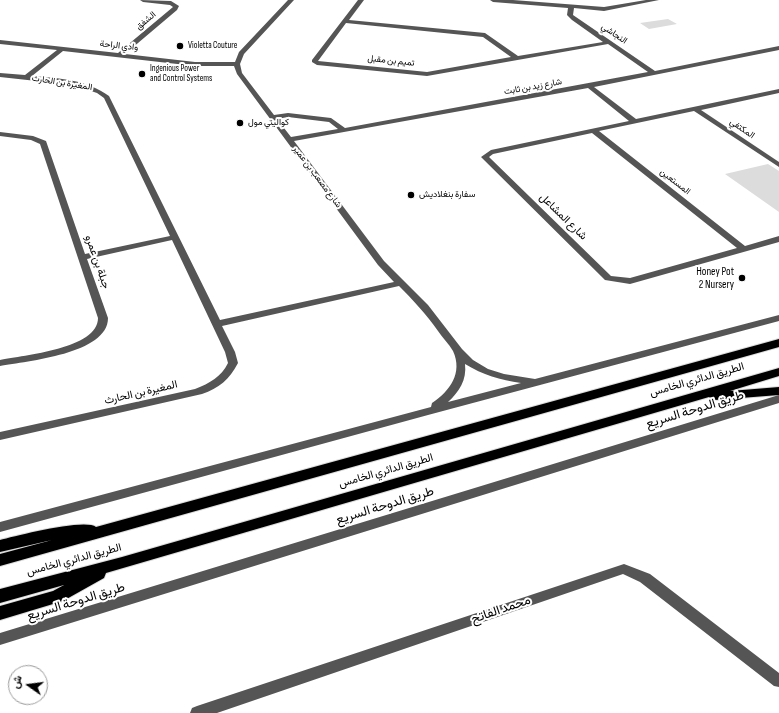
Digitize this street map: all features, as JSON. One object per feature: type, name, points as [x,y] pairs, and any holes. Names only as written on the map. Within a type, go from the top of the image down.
[{"type":"highway","name":"الطريق الدائري الخامس","points":[[0,560],[779,343]]},
{"type":"highway","name":"الطريق الدائري الخامس","points":[[0,596],[122,563],[779,372]]},
{"type":"highway","points":[[688,398],[779,391]]},
{"type":"highway","points":[[0,546],[50,534],[115,529]]},
{"type":"highway","points":[[0,613],[57,596],[122,563]]},
{"type":"street","name":"الشفق","points":[[120,55],[175,9],[176,6],[171,3],[143,0]]},
{"type":"street","points":[[237,64],[241,53],[290,0]]},
{"type":"street","name":"تميم بن مقبل","points":[[361,0],[314,61],[317,63],[427,74],[611,42]]},
{"type":"street","points":[[493,0],[604,9],[656,0]]},
{"type":"street","name":"النجاشي","points":[[571,7],[570,16],[611,42],[654,73]]},
{"type":"street","points":[[344,21],[485,35],[516,58]]},
{"type":"street","name":"وادي الراحة","points":[[0,42],[202,64],[237,64]]},
{"type":"street","name":"شارع زيد بن ثابت","points":[[289,140],[589,86],[779,48]]},
{"type":"street","name":"المغيرة بن الحارث","points":[[25,78],[62,49]]},
{"type":"street","name":"شارع مصعب بن عمير","points":[[237,64],[239,72],[381,263],[425,308],[458,351],[469,362],[484,371],[523,381],[544,380]]},
{"type":"street","name":"المغيرة بن الحارث","points":[[0,75],[86,85],[105,94],[234,362],[228,374],[215,385],[198,392],[0,436]]},
{"type":"street","points":[[589,86],[634,121]]},
{"type":"street","name":"شارع المشاعل","points":[[778,92],[694,108],[491,152],[485,157],[608,278],[630,281],[779,239]]},
{"type":"street","name":"المكتفي","points":[[694,108],[779,165]]},
{"type":"street","points":[[272,117],[288,115],[331,120],[344,130]]},
{"type":"street","name":"المستعين","points":[[593,130],[744,249]]},
{"type":"street","name":"جبلة بن عمرو","points":[[0,134],[33,138],[43,143],[103,318],[102,327],[96,336],[84,344],[69,349],[0,363]]},
{"type":"street","points":[[82,257],[175,237]]},
{"type":"street","points":[[217,324],[400,283]]},
{"type":"street","points":[[0,527],[779,318]]},
{"type":"street","name":"شارع مصعب بن عمير","points":[[428,411],[444,401],[455,390],[460,377],[462,363],[458,351]]},
{"type":"street","name":"طريق الدوحة السريع","points":[[0,639],[779,399]]},
{"type":"street","name":"محمد الفاتح","points":[[197,713],[624,569],[644,578],[672,597],[779,680]]},
{"type":"shaded area","points":[[668,19],[677,24],[649,29],[640,23]]},
{"type":"shaded area","points":[[768,164],[779,171],[779,212],[725,174]]},
{"type":"place","name":"Violetta Couture","points":[[180,46]]},
{"type":"place","name":"Ingenious Power and Control Systems","points":[[142,74]]},
{"type":"place","name":"كواليتي مول","points":[[240,123]]},
{"type":"place","name":"سفارة بنغلاديش","points":[[411,195]]},
{"type":"place","name":"Honey Pot 2 Nursery","points":[[742,278]]}]
